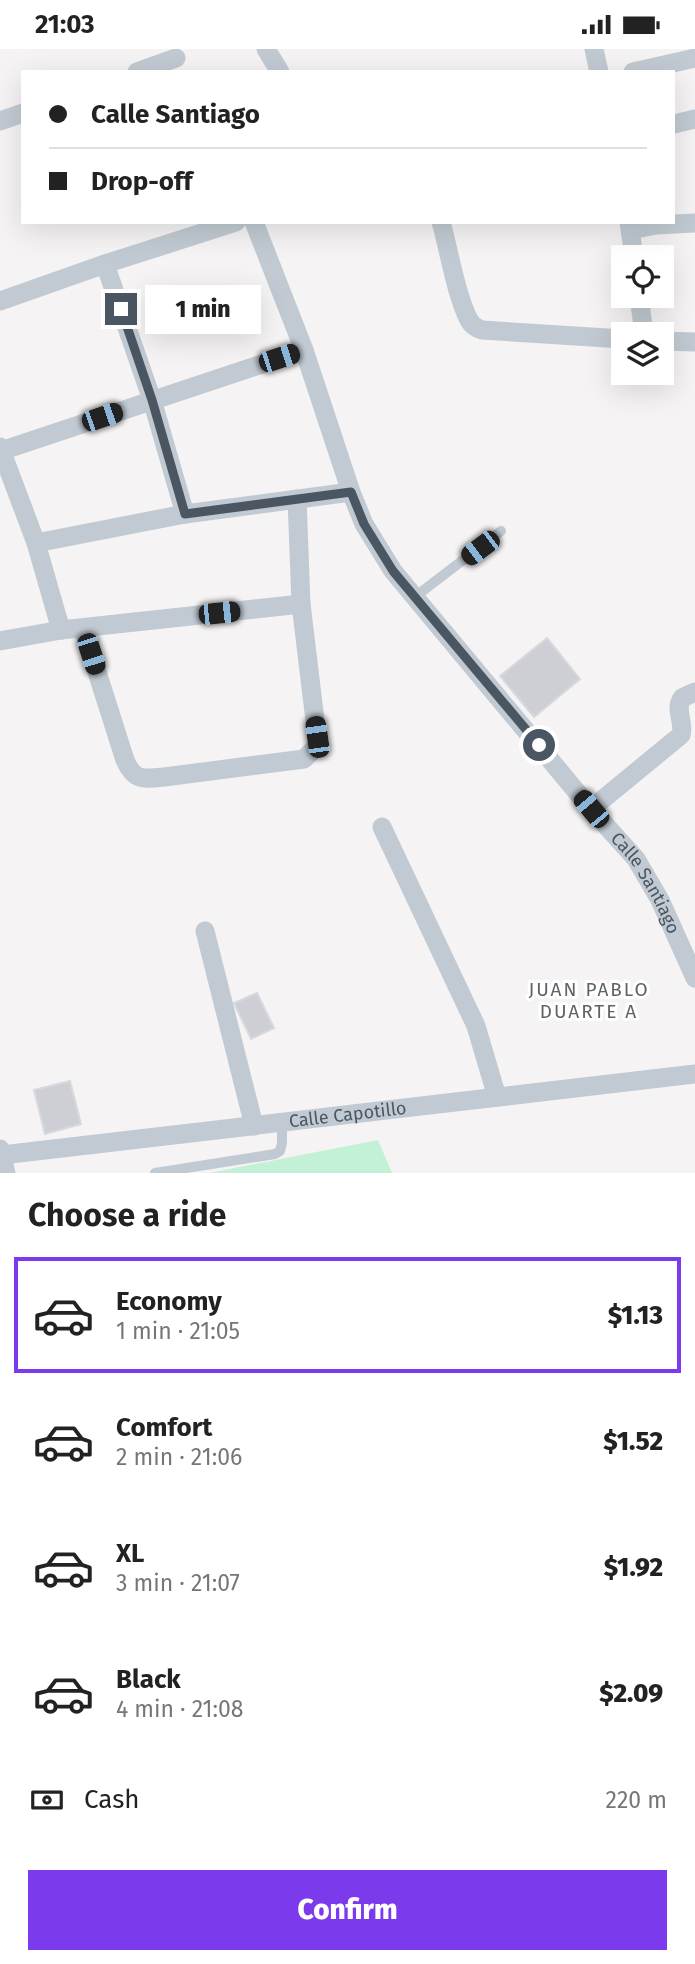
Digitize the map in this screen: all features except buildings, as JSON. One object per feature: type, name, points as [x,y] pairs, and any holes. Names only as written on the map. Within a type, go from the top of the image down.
[{"type":"street","points":[[267,49],[279,70]]},
{"type":"street","points":[[594,49],[599,70]]},
{"type":"street","points":[[642,70],[695,58]]},
{"type":"street","points":[[144,70],[178,60]]},
{"type":"street","points":[[0,121],[21,114]]},
{"type":"street","points":[[675,124],[695,119]]},
{"type":"street","points":[[632,245],[630,226],[695,223]]},
{"type":"street","points":[[0,301],[230,224]]},
{"type":"street","name":"Calle Santiago","points":[[255,224],[304,350],[364,524],[393,571],[591,809],[636,859],[660,899],[695,978]]},
{"type":"street","points":[[442,224],[465,308],[475,328],[611,338]]},
{"type":"street","points":[[105,264],[152,400],[185,514]]},
{"type":"street","points":[[674,341],[695,342]]},
{"type":"street","points":[[61,630],[36,543],[1,449],[304,350]]},
{"type":"street","points":[[36,543],[185,514],[351,492]]},
{"type":"street","points":[[82,628],[129,771],[138,777],[148,779],[304,759],[317,746],[317,737],[301,604],[297,499]]},
{"type":"street","points":[[0,641],[61,630],[301,604]]},
{"type":"street","points":[[591,809],[681,735],[679,701],[695,692]]},
{"type":"street","points":[[382,827],[476,1026],[497,1097]]},
{"type":"street","points":[[205,931],[254,1126]]},
{"type":"street","name":"Calle Capotillo","points":[[2,1159],[695,1074]]},
{"type":"lane","points":[[416,596],[501,531]]},
{"type":"lane","points":[[155,1173],[275,1154],[282,1143],[282,1123]]},
{"type":"green space","points":[[378,1140],[392,1173],[209,1173]]},
{"type":"district","name":"JUAN PABLO DUARTE A","points":[[589,1000]]},
{"type":"route","points":[[121,309],[152,400],[185,514],[351,492],[364,524],[393,571],[539,745]]}]
